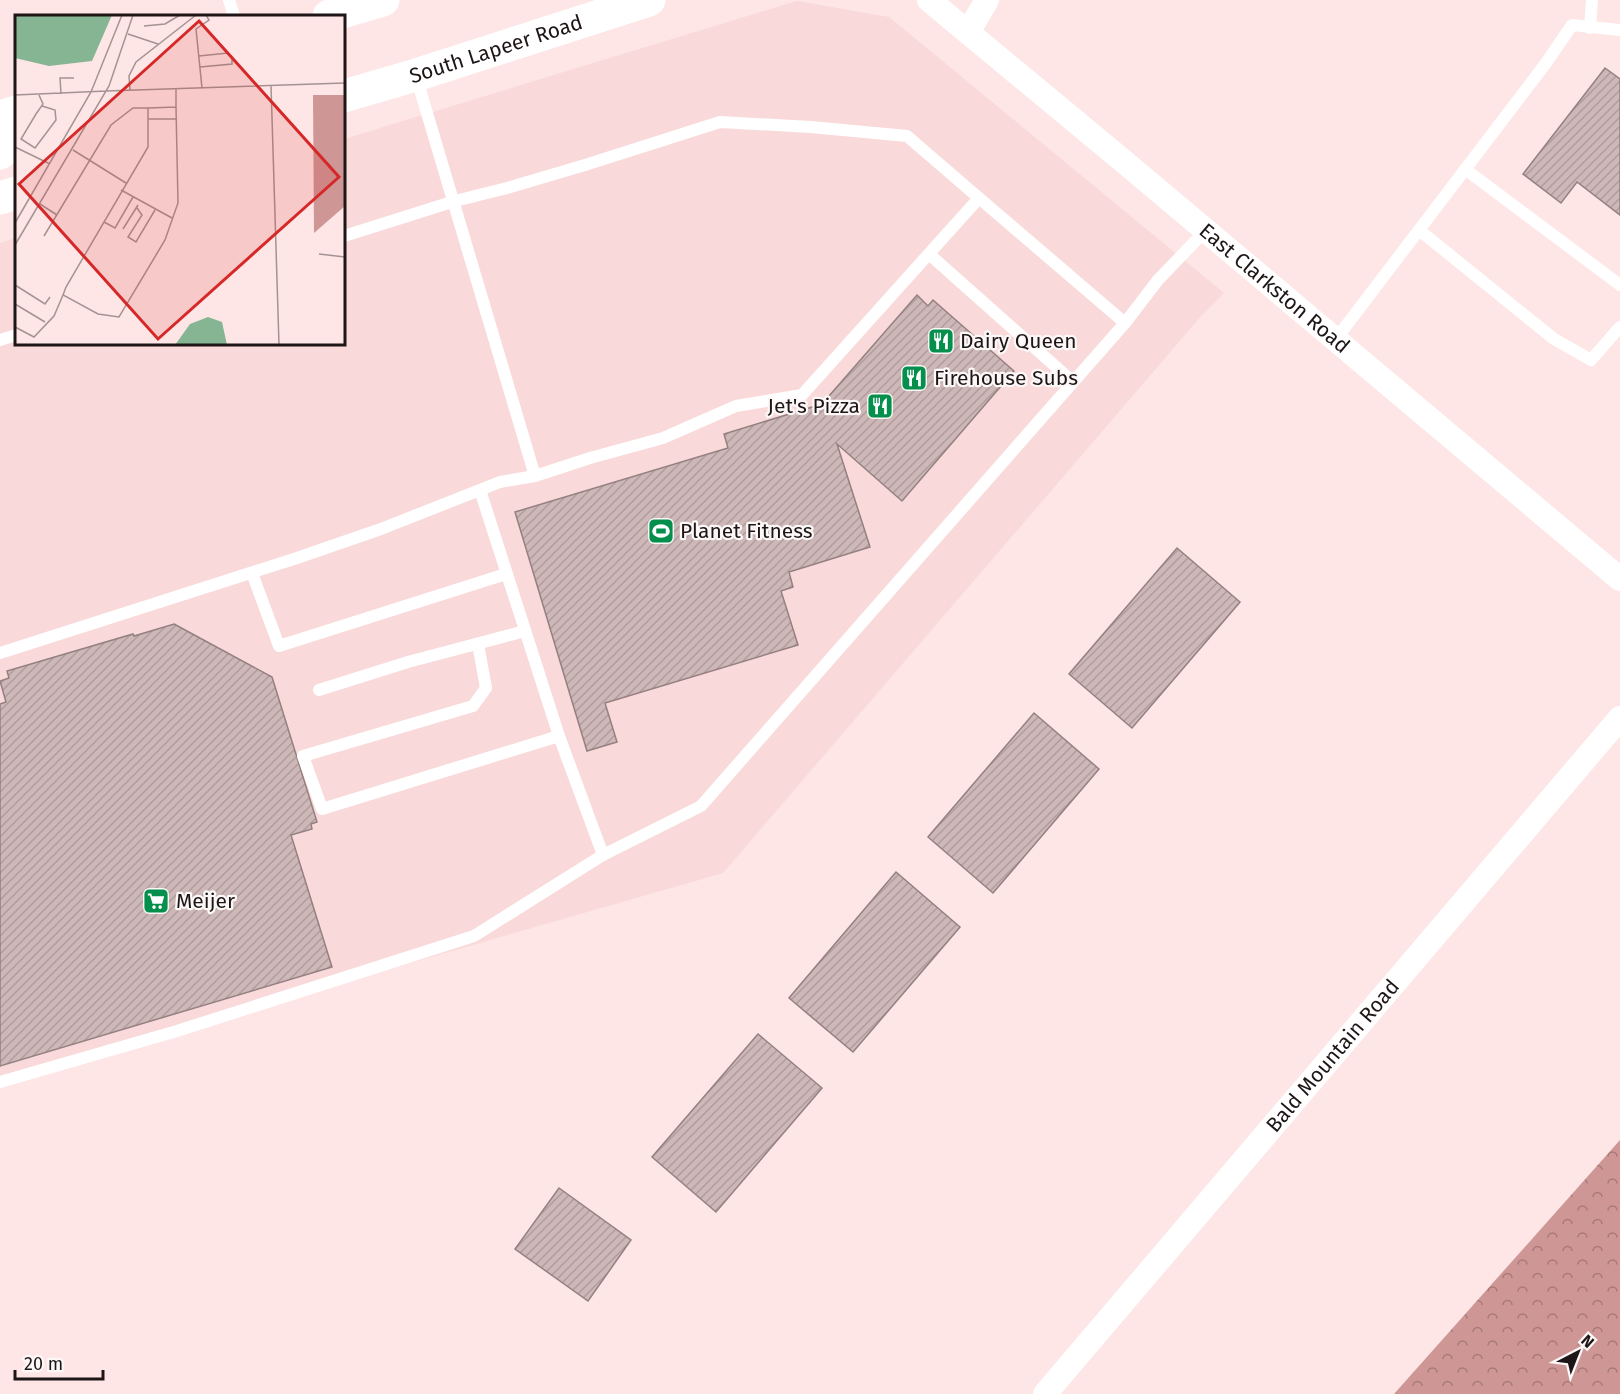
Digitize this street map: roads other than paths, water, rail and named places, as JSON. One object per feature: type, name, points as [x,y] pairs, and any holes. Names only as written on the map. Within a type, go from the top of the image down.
[{"type":"main road","name":"South Lapeer Road","points":[[345,96],[649,0]]},
{"type":"main road","points":[[0,117],[15,112]]},
{"type":"main road","points":[[0,153],[15,142]]},
{"type":"main road","points":[[0,198],[15,194]]},
{"type":"street","name":"East Clarkston Road","points":[[929,0],[1620,579]]},
{"type":"street","points":[[968,32],[987,0]]},
{"type":"street","name":"Bald Mountain Road","points":[[1045,1394],[1620,718]]},
{"type":"lane","points":[[229,0],[234,15]]},
{"type":"lane","points":[[1590,28],[1592,0]]},
{"type":"lane","points":[[1336,339],[1546,63],[1572,25],[1620,30]]},
{"type":"lane","points":[[416,75],[535,476]]},
{"type":"lane","points":[[345,236],[720,122],[811,127],[907,136],[1125,323]]},
{"type":"lane","points":[[1465,169],[1620,285]]},
{"type":"lane","points":[[0,653],[252,573],[381,529],[500,482],[535,476],[663,438],[736,406],[802,395],[979,198]]},
{"type":"lane","points":[[0,1082],[177,1031],[474,936],[603,855],[701,806],[1125,323],[1158,280],[1206,230]]},
{"type":"lane","points":[[1419,230],[1554,339],[1591,360],[1620,327]]},
{"type":"lane","points":[[929,254],[1073,382]]},
{"type":"lane","points":[[0,340],[15,335]]},
{"type":"lane","points":[[480,490],[559,736],[603,855]]},
{"type":"lane","points":[[252,573],[279,646],[507,574]]},
{"type":"lane","points":[[319,690],[408,662],[525,631]]},
{"type":"lane","points":[[478,644],[486,688],[473,706],[303,756],[322,809],[559,736]]},
{"type":"place","name":"Dairy Queen","points":[[941,341]]},
{"type":"place","name":"Firehouse Subs","points":[[914,378]]},
{"type":"place","name":"Jet's Pizza","points":[[880,406]]},
{"type":"place","name":"Planet Fitness","points":[[661,531]]},
{"type":"place","name":"Meijer","points":[[156,901]]}]
